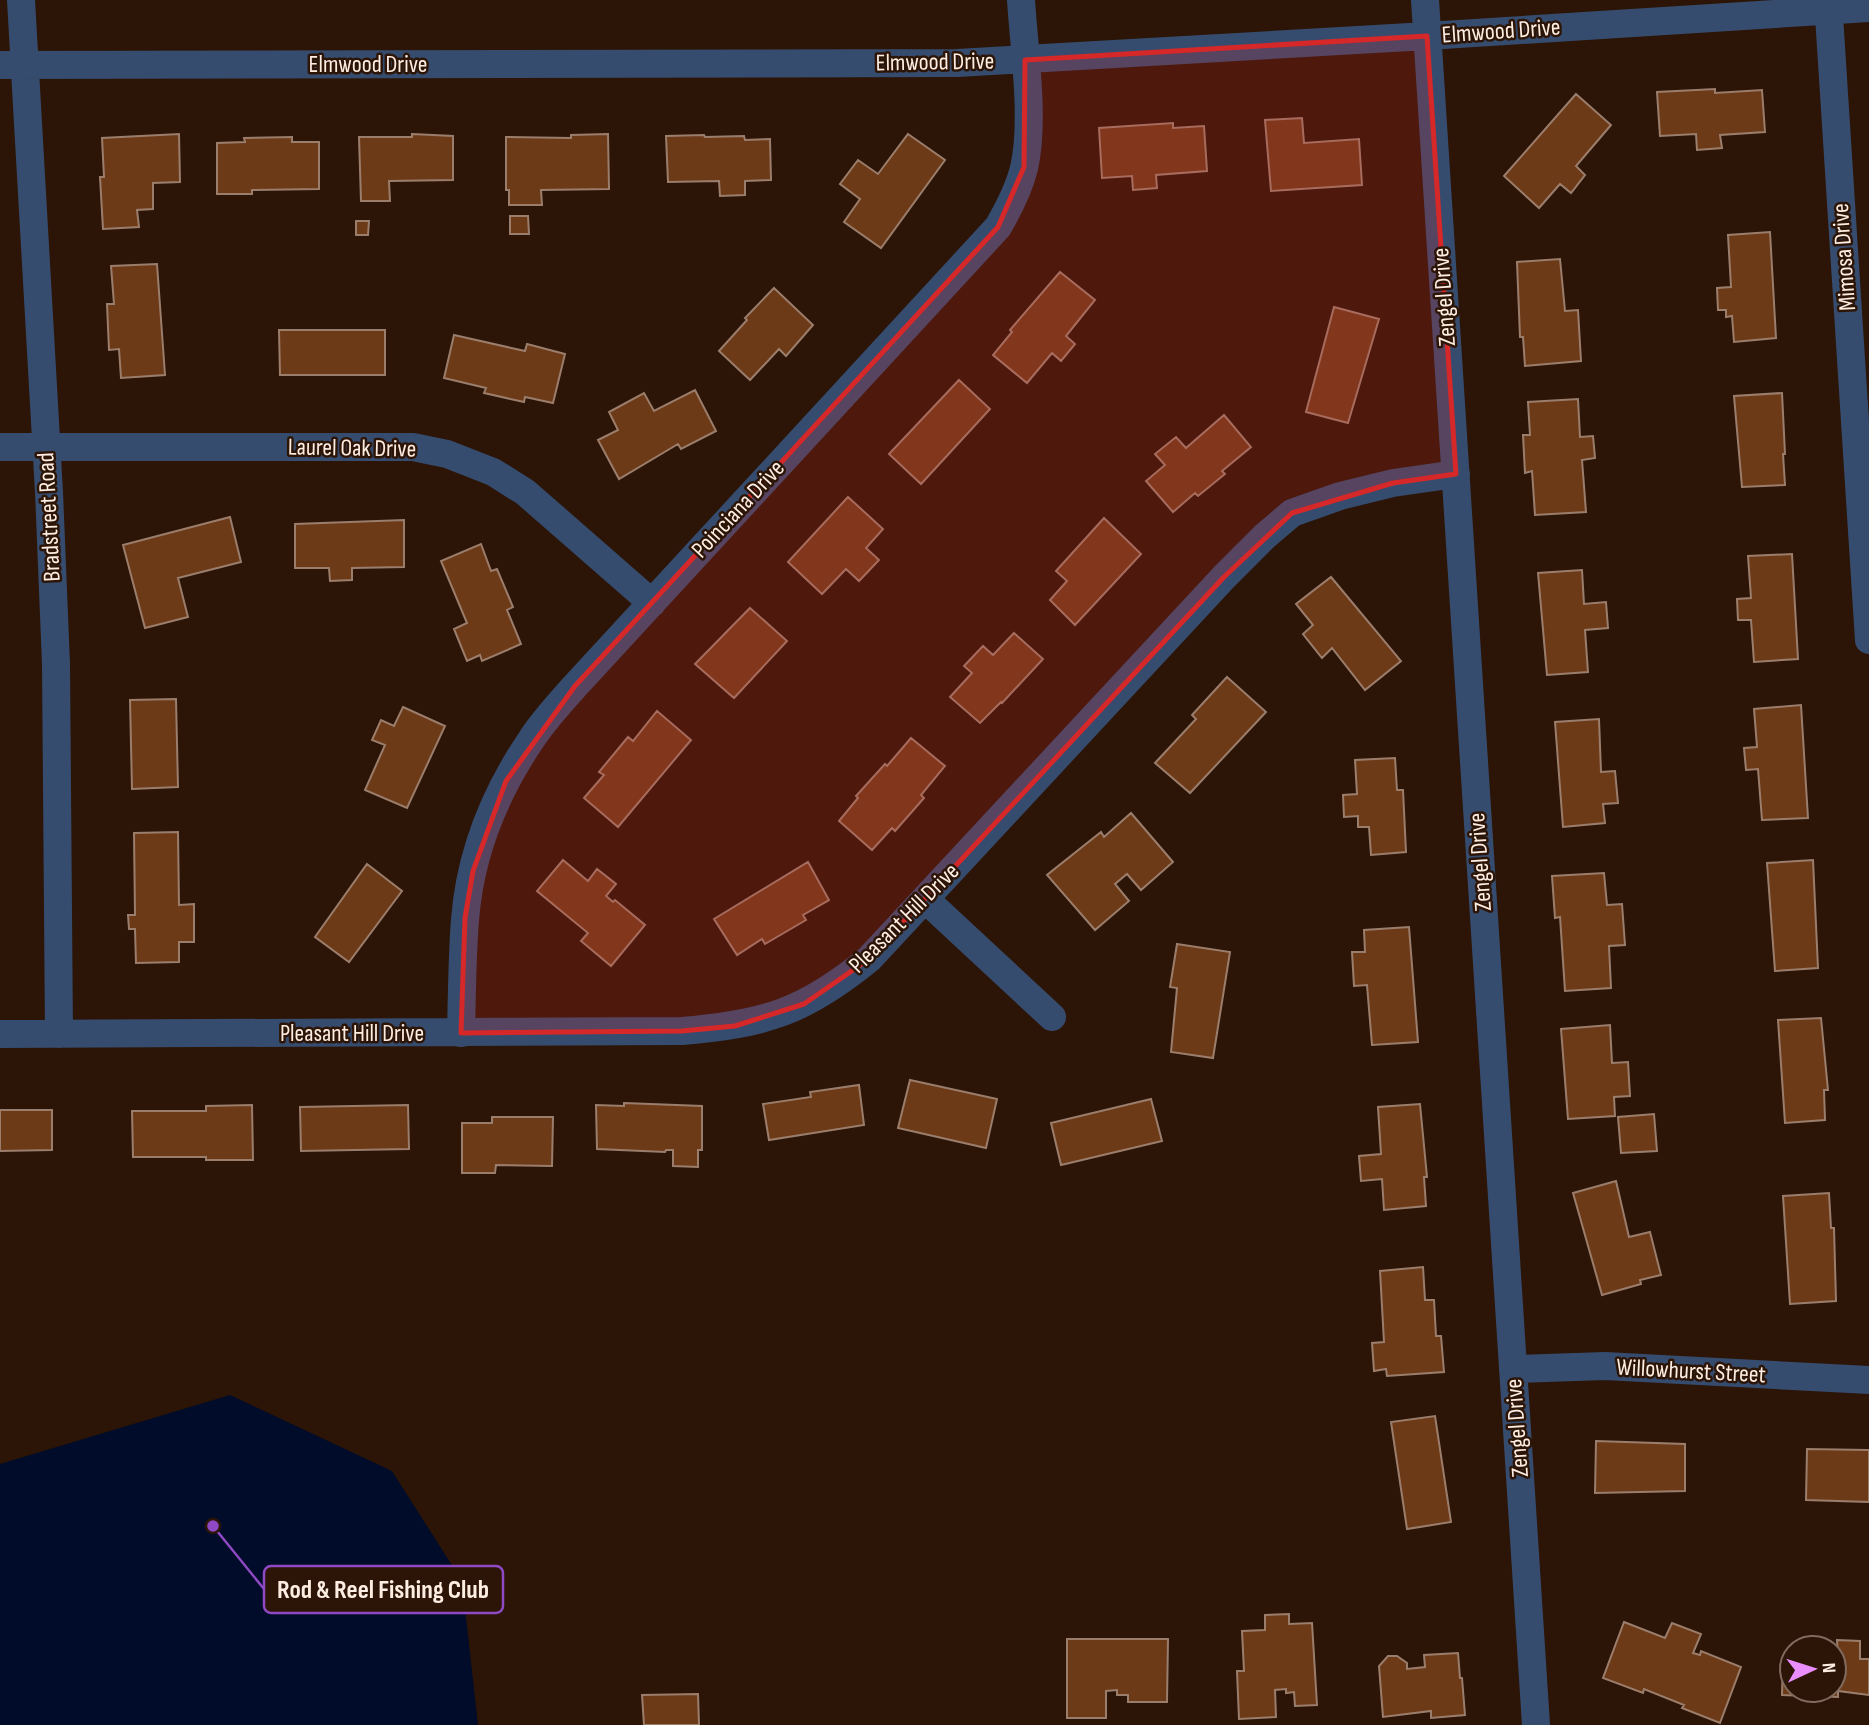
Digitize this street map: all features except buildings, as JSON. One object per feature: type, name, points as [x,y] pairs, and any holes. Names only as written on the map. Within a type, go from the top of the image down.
[{"type":"street","name":"Bradstreet Road","points":[[21,0],[12,65],[46,446],[56,664],[59,1034]]},
{"type":"street","name":"Poinciana Drive","points":[[461,1032],[465,918],[475,861],[501,790],[532,738],[575,685],[998,227],[1014,198],[1024,167],[1029,135],[1021,0]]},
{"type":"street","name":"Zengel Drive","points":[[1425,0],[1536,1725]]},
{"type":"street","name":"Elmwood Drive","points":[[12,65],[944,63],[1427,36],[1828,5],[1869,8]]},
{"type":"street","name":"Mimosa Drive","points":[[1828,5],[1869,640]]},
{"type":"street","name":"Laurel Oak Drive","points":[[0,447],[413,447],[447,454],[493,472],[525,492],[652,603]]},
{"type":"street","name":"Pleasant Hill Drive","points":[[0,1034],[682,1031],[730,1027],[774,1017],[804,1004],[838,984],[869,959],[1224,577],[1292,513],[1340,496],[1393,483],[1456,474]]},
{"type":"street","points":[[925,899],[1052,1017]]},
{"type":"street","name":"Willowhurst Street","points":[[1513,1369],[1605,1366],[1869,1380]]},
{"type":"highlighted area","points":[[1427,36],[1456,474],[1393,483],[1292,513],[1224,577],[869,959],[804,1004],[735,1026],[682,1031],[461,1033],[465,918],[473,871],[506,781],[575,686],[998,227],[1024,167],[1025,60]]},
{"type":"water","points":[[230,1395],[392,1471],[462,1581],[478,1725],[0,1725],[0,1464]]},
{"type":"place","name":"Rod & Reel Fishing Club","points":[[213,1526]]}]
